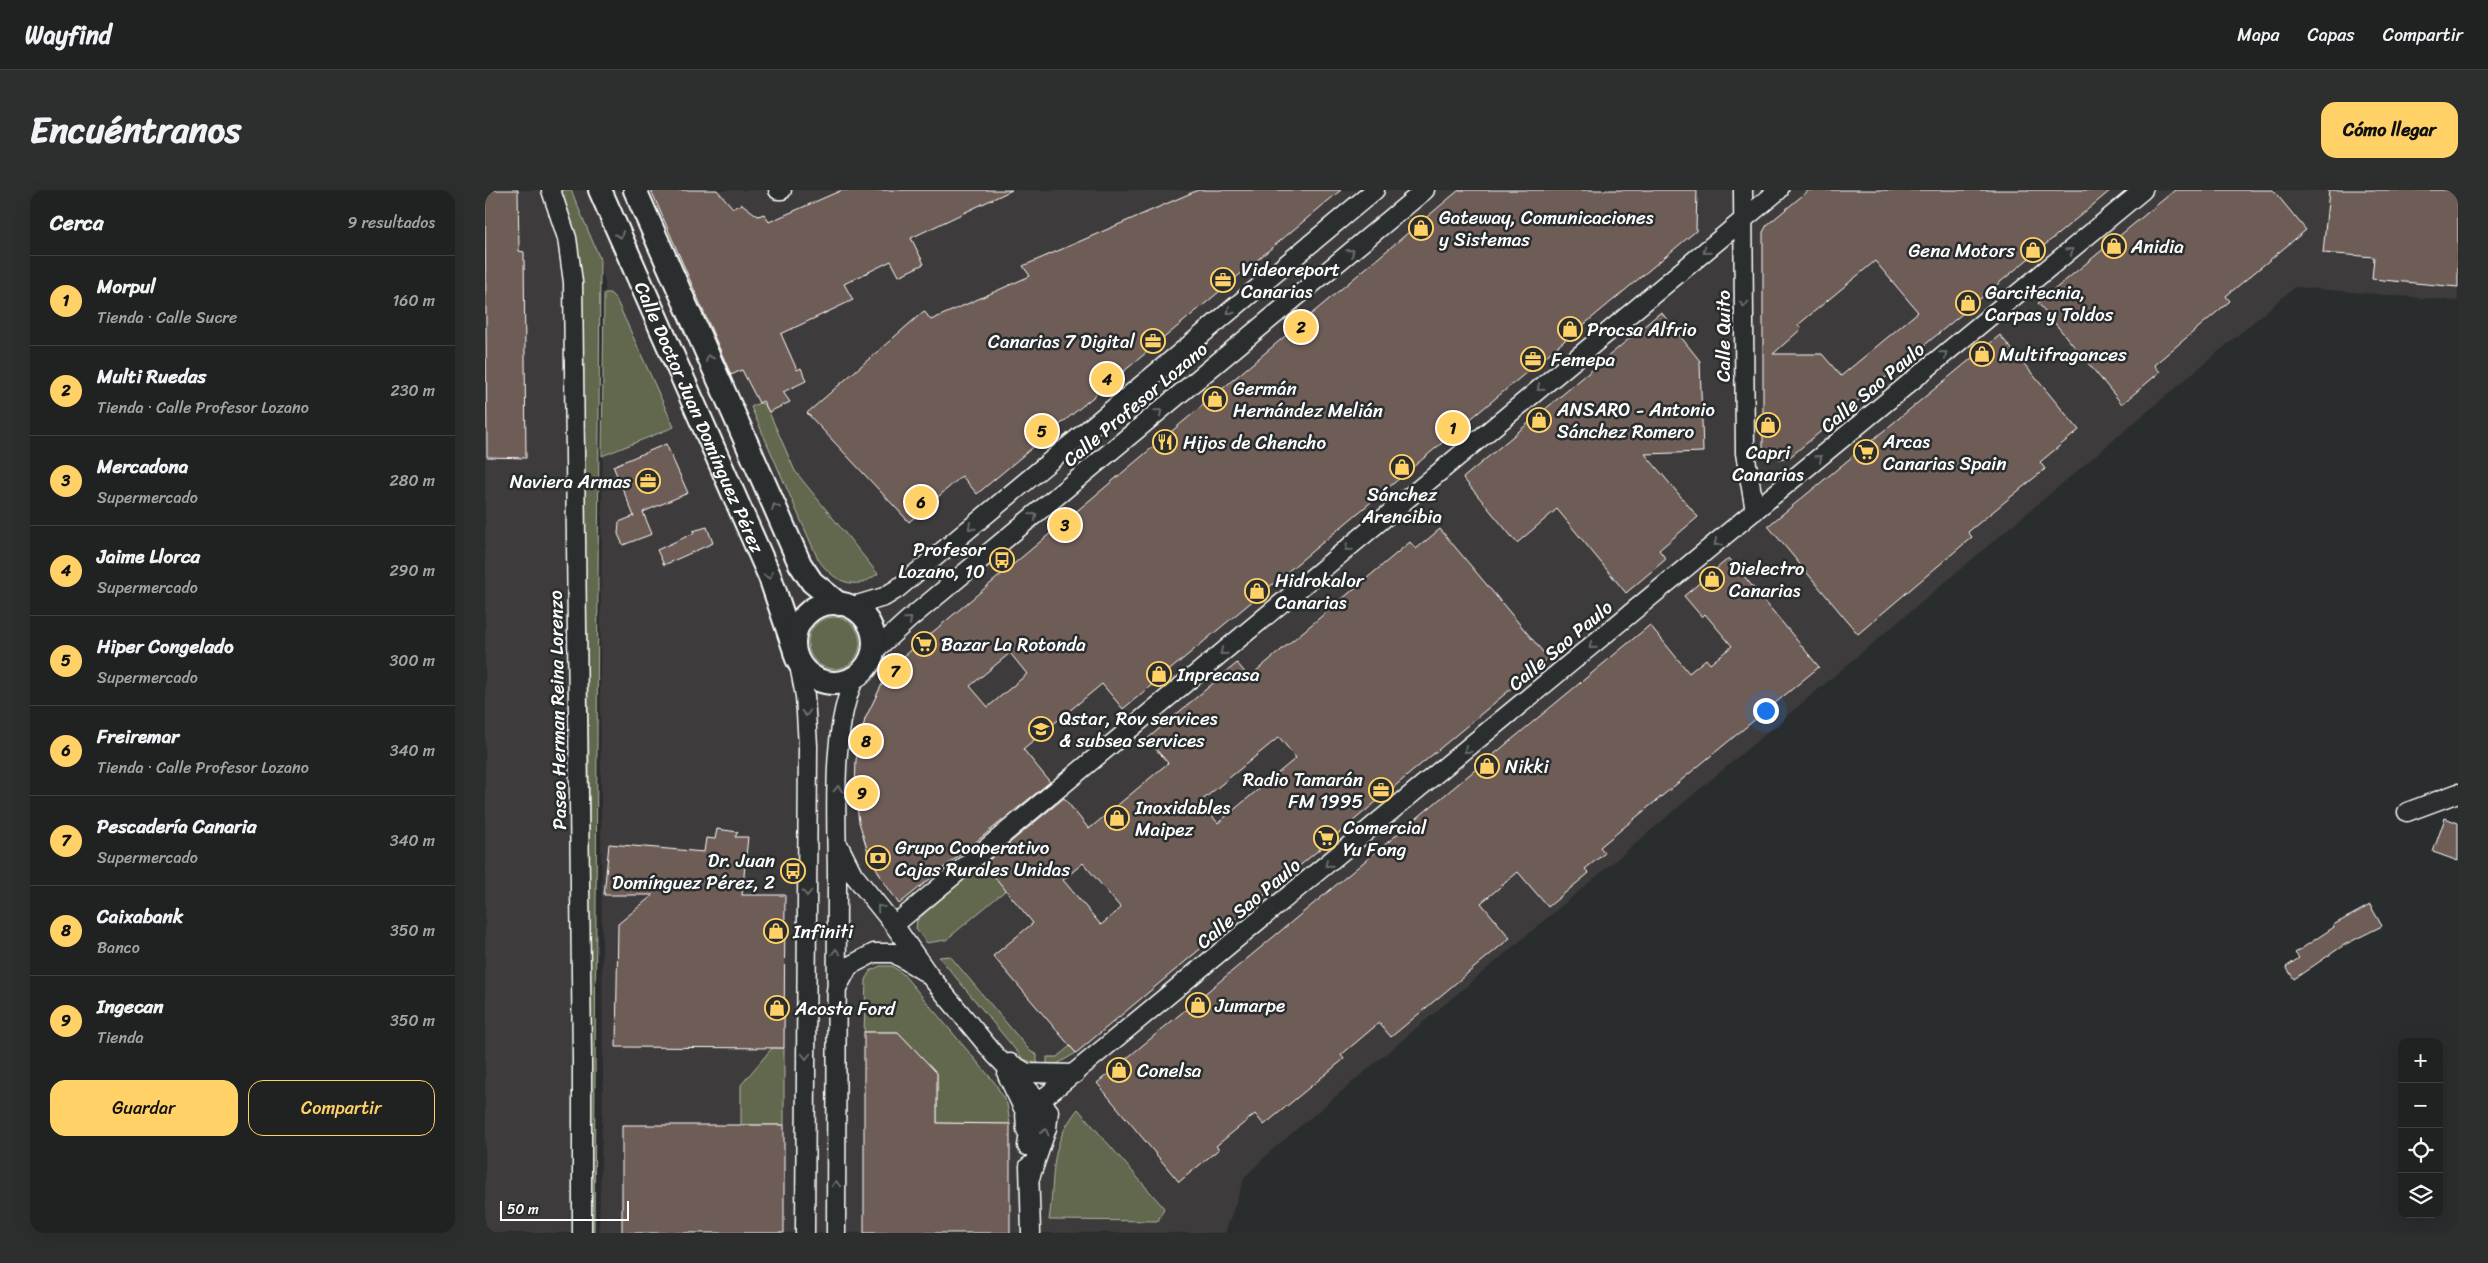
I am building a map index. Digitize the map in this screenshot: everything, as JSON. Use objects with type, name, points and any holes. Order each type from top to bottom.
[{"type":"street","name":"Paseo Herman Reina Lorenzo","points":[[551,190],[567,238],[573,282],[582,1059],[582,1233]]},
{"type":"street","name":"Calle Doctor Juan Domínguez Pérez","points":[[600,190],[770,577],[796,655],[805,696],[808,746],[805,1233]]},
{"type":"street","name":"Calle Doctor Juan Domínguez Pérez","points":[[635,190],[800,564],[812,582],[845,605]]},
{"type":"street","name":"Calle Profesor Lozano","points":[[845,605],[884,597],[897,589],[1375,190]]},
{"type":"street","name":"Calle Profesor Lozano","points":[[873,652],[908,620],[1425,190]]},
{"type":"street","name":"Calle Quito","points":[[1743,190],[1745,453],[1755,511]]},
{"type":"street","points":[[894,925],[1779,190]]},
{"type":"street","name":"Calle Sao Paulo","points":[[1027,1146],[1031,1119],[1041,1101],[2143,190]]},
{"type":"street","points":[[836,1233],[836,990],[839,748],[848,696],[855,678],[869,662],[873,652],[874,638],[870,625],[862,614],[845,605],[822,605],[810,611],[801,620],[795,632],[796,655],[818,681],[831,684],[855,678]]},
{"type":"street","points":[[2407,812],[2458,793]]},
{"type":"street","points":[[837,840],[853,874],[894,925],[929,976],[995,1055],[1049,1111],[1047,1128],[1030,1178]]},
{"type":"street","points":[[836,990],[849,966],[874,953],[894,953],[929,976]]},
{"type":"street","points":[[995,1055],[1027,1073],[1075,1074]]},
{"type":"street","points":[[995,1055],[1013,1085],[1025,1112],[1030,1178],[1031,1233]]},
{"type":"shaded area","points":[[485,190],[2458,190],[2458,301],[2295,287],[1272,1150],[1245,1177],[1225,1233],[599,1233],[603,1084],[600,670],[605,283],[600,262],[594,1233],[485,1233]]},
{"type":"green space","points":[[559,190],[571,190],[600,259],[594,1233],[589,1233],[589,760],[581,318]]},
{"type":"green space","points":[[604,293],[610,293],[616,299],[674,427],[602,456]]},
{"type":"green space","points":[[759,403],[764,404],[769,412],[795,471],[878,574],[864,582],[849,583],[836,578],[821,563],[751,407]]},
{"type":"green space","points":[[834,617],[844,619],[852,625],[858,633],[860,643],[858,653],[852,661],[844,667],[834,669],[824,667],[816,661],[810,653],[808,643],[810,633],[816,625],[824,619]]},
{"type":"green space","points":[[983,863],[1006,890],[946,940],[927,943],[916,929],[917,920]]},
{"type":"green space","points":[[950,956],[1030,1051],[1037,1055],[1037,1064],[1023,1059],[939,957]]},
{"type":"green space","points":[[880,966],[892,966],[903,974],[995,1083],[1007,1104],[1010,1124],[937,1123],[937,1073],[898,1032],[864,1032],[866,980],[870,971]]},
{"type":"green space","points":[[1070,1046],[1076,1053],[1057,1064],[1047,1065],[1047,1057],[1057,1057]]},
{"type":"green space","points":[[772,1048],[784,1048],[784,1125],[741,1125],[741,1085]]},
{"type":"green space","points":[[1078,1109],[1164,1208],[1158,1221],[1049,1220],[1057,1149],[1061,1136]]},
{"type":"building","points":[[485,190],[518,190],[519,251],[524,252],[526,458],[487,457]]},
{"type":"building","points":[[651,190],[717,190],[733,208],[742,204],[758,216],[764,214],[769,222],[842,190],[1012,190],[911,238],[924,264],[899,276],[891,261],[844,284],[853,300],[781,334],[797,370],[801,368],[806,381],[783,392],[790,402],[769,412],[763,401],[759,403],[742,370],[731,375]]},
{"type":"building","points":[[1198,190],[1341,190],[977,494],[962,476],[909,522],[807,413],[924,311],[931,320],[1030,276],[1023,266]]},
{"type":"building","points":[[1459,190],[1697,190],[1696,231],[1123,709],[1102,684],[1023,749],[1050,782],[899,904],[882,879],[868,852],[859,822],[855,791],[856,760],[865,719],[884,680],[897,662]],"holes":[[[1010,653],[1027,674],[988,707],[970,686]]]},
{"type":"building","points":[[1809,190],[2111,190],[1790,457],[1779,459],[1763,447],[1763,232],[1767,225]],"holes":[[[1875,261],[1918,312],[1841,376],[1822,354],[1773,354],[1801,329],[1798,325]]]},
{"type":"building","points":[[2175,190],[2273,190],[2306,230],[2226,296],[2230,301],[2154,365],[2160,372],[2122,404],[2038,303]]},
{"type":"building","points":[[2329,190],[2458,190],[2458,287],[2372,279],[2374,257],[2323,253]]},
{"type":"building","points":[[1661,312],[1700,361],[1703,452],[1645,454],[1698,517],[1659,550],[1666,559],[1626,593],[1557,509],[1517,543],[1463,478]]},
{"type":"building","points":[[2000,335],[2079,430],[2040,462],[2045,469],[1968,532],[1972,537],[1858,634],[1768,526]]},
{"type":"building","points":[[666,444],[688,493],[643,512],[652,534],[623,545],[618,534],[619,522],[634,516],[613,466]]},
{"type":"building","points":[[707,527],[713,543],[664,565],[657,550],[694,533],[693,531]]},
{"type":"building","points":[[1440,529],[1548,658],[1076,1053],[993,956],[1033,923],[984,864],[1064,798],[1089,829],[1168,763],[1147,739],[1237,663],[1249,677],[1410,542],[1416,549]],"holes":[[[1279,737],[1296,758],[1218,823],[1200,802]],[[1083,863],[1121,908],[1101,925],[1063,880]]]},
{"type":"building","points":[[1729,558],[1819,667],[1600,847],[1605,853],[1585,869],[1589,873],[1548,907],[1518,872],[1481,903],[1510,938],[1391,1037],[1379,1023],[1341,1055],[1344,1059],[1264,1125],[1255,1114],[1216,1146],[1219,1149],[1179,1182],[1097,1083],[1650,625],[1689,673],[1706,659],[1710,664],[1732,646],[1705,614],[1702,617],[1684,596]]},
{"type":"building","points":[[2445,818],[2458,823],[2458,861],[2433,852]]},
{"type":"building","points":[[717,829],[738,832],[735,837],[748,837],[742,895],[785,895],[784,1048],[616,1047],[618,924],[653,895],[604,895],[609,844],[704,852],[706,838],[715,839]]},
{"type":"building","points":[[2370,905],[2382,926],[2344,945],[2294,979],[2286,967],[2299,958],[2295,953],[2334,927],[2333,925]]},
{"type":"building","points":[[864,1032],[898,1032],[937,1073],[937,1123],[1010,1124],[1010,1233],[864,1233]]},
{"type":"building","points":[[622,1125],[784,1125],[784,1233],[622,1233]]},
{"type":"place","name":"Gateway, Comunicaciones y Sistemas","points":[[1421,228]]},
{"type":"place","name":"Anidia","points":[[2114,246]]},
{"type":"place","name":"Gena Motors","points":[[2033,250]]},
{"type":"place","name":"Videoreport Canarias","points":[[1223,280]]},
{"type":"place","name":"Garcitecnia, Carpas y Toldos","points":[[1968,303]]},
{"type":"place","name":"Multi Ruedas","points":[[1301,327]]},
{"type":"place","name":"Procsa Alfrio","points":[[1570,329]]},
{"type":"place","name":"Canarias 7 Digital","points":[[1153,341]]},
{"type":"place","name":"Multifragances","points":[[1982,354]]},
{"type":"place","name":"Femepa","points":[[1533,359]]},
{"type":"place","name":"Jaime Llorca","points":[[1107,379]]},
{"type":"place","name":"Germán Hernández Melián","points":[[1215,399]]},
{"type":"place","name":"ANSARO - Antonio Sánchez Romero","points":[[1539,420]]},
{"type":"place","name":"Capri Canarias","points":[[1768,425]]},
{"type":"place","name":"Morpul","points":[[1453,428]]},
{"type":"place","name":"Hiper Congelado","points":[[1042,431]]},
{"type":"place","name":"Hijos de Chencho","points":[[1165,442]]},
{"type":"place","name":"Arcas Canarias Spain","points":[[1866,452]]},
{"type":"place","name":"Sánchez Arencibia","points":[[1402,467]]},
{"type":"place","name":"Naviera Armas","points":[[648,481]]},
{"type":"place","name":"Freiremar","points":[[921,502]]},
{"type":"place","name":"Mercadona","points":[[1065,525]]},
{"type":"place","name":"Profesor Lozano, 10","points":[[1002,560]]},
{"type":"place","name":"Dielectro Canarias","points":[[1712,579]]},
{"type":"place","name":"Hidrokalor Canarias","points":[[1257,591]]},
{"type":"place","name":"Bazar La Rotonda","points":[[924,644]]},
{"type":"place","name":"Pescadería Canaria","points":[[895,671]]},
{"type":"place","name":"Inprecasa","points":[[1159,674]]},
{"type":"place","name":"Qstar, Rov services & subsea services","points":[[1041,729]]},
{"type":"place","name":"Caixabank","points":[[866,741]]},
{"type":"place","name":"Nikki","points":[[1487,766]]},
{"type":"place","name":"Radio Tamarán FM 1995","points":[[1381,790]]},
{"type":"place","name":"Ingecan","points":[[862,793]]},
{"type":"place","name":"Inoxidables Maipez","points":[[1117,818]]},
{"type":"place","name":"Comercial Yu Fong","points":[[1326,838]]},
{"type":"place","name":"Grupo Cooperativo Cajas Rurales Unidas","points":[[878,858]]},
{"type":"place","name":"Dr. Juan Domínguez Pérez, 2","points":[[793,871]]},
{"type":"place","name":"Infiniti","points":[[776,931]]},
{"type":"place","name":"Jumarpe","points":[[1198,1005]]},
{"type":"place","name":"Acosta Ford","points":[[777,1008]]},
{"type":"place","name":"Conelsa","points":[[1119,1070]]}]
